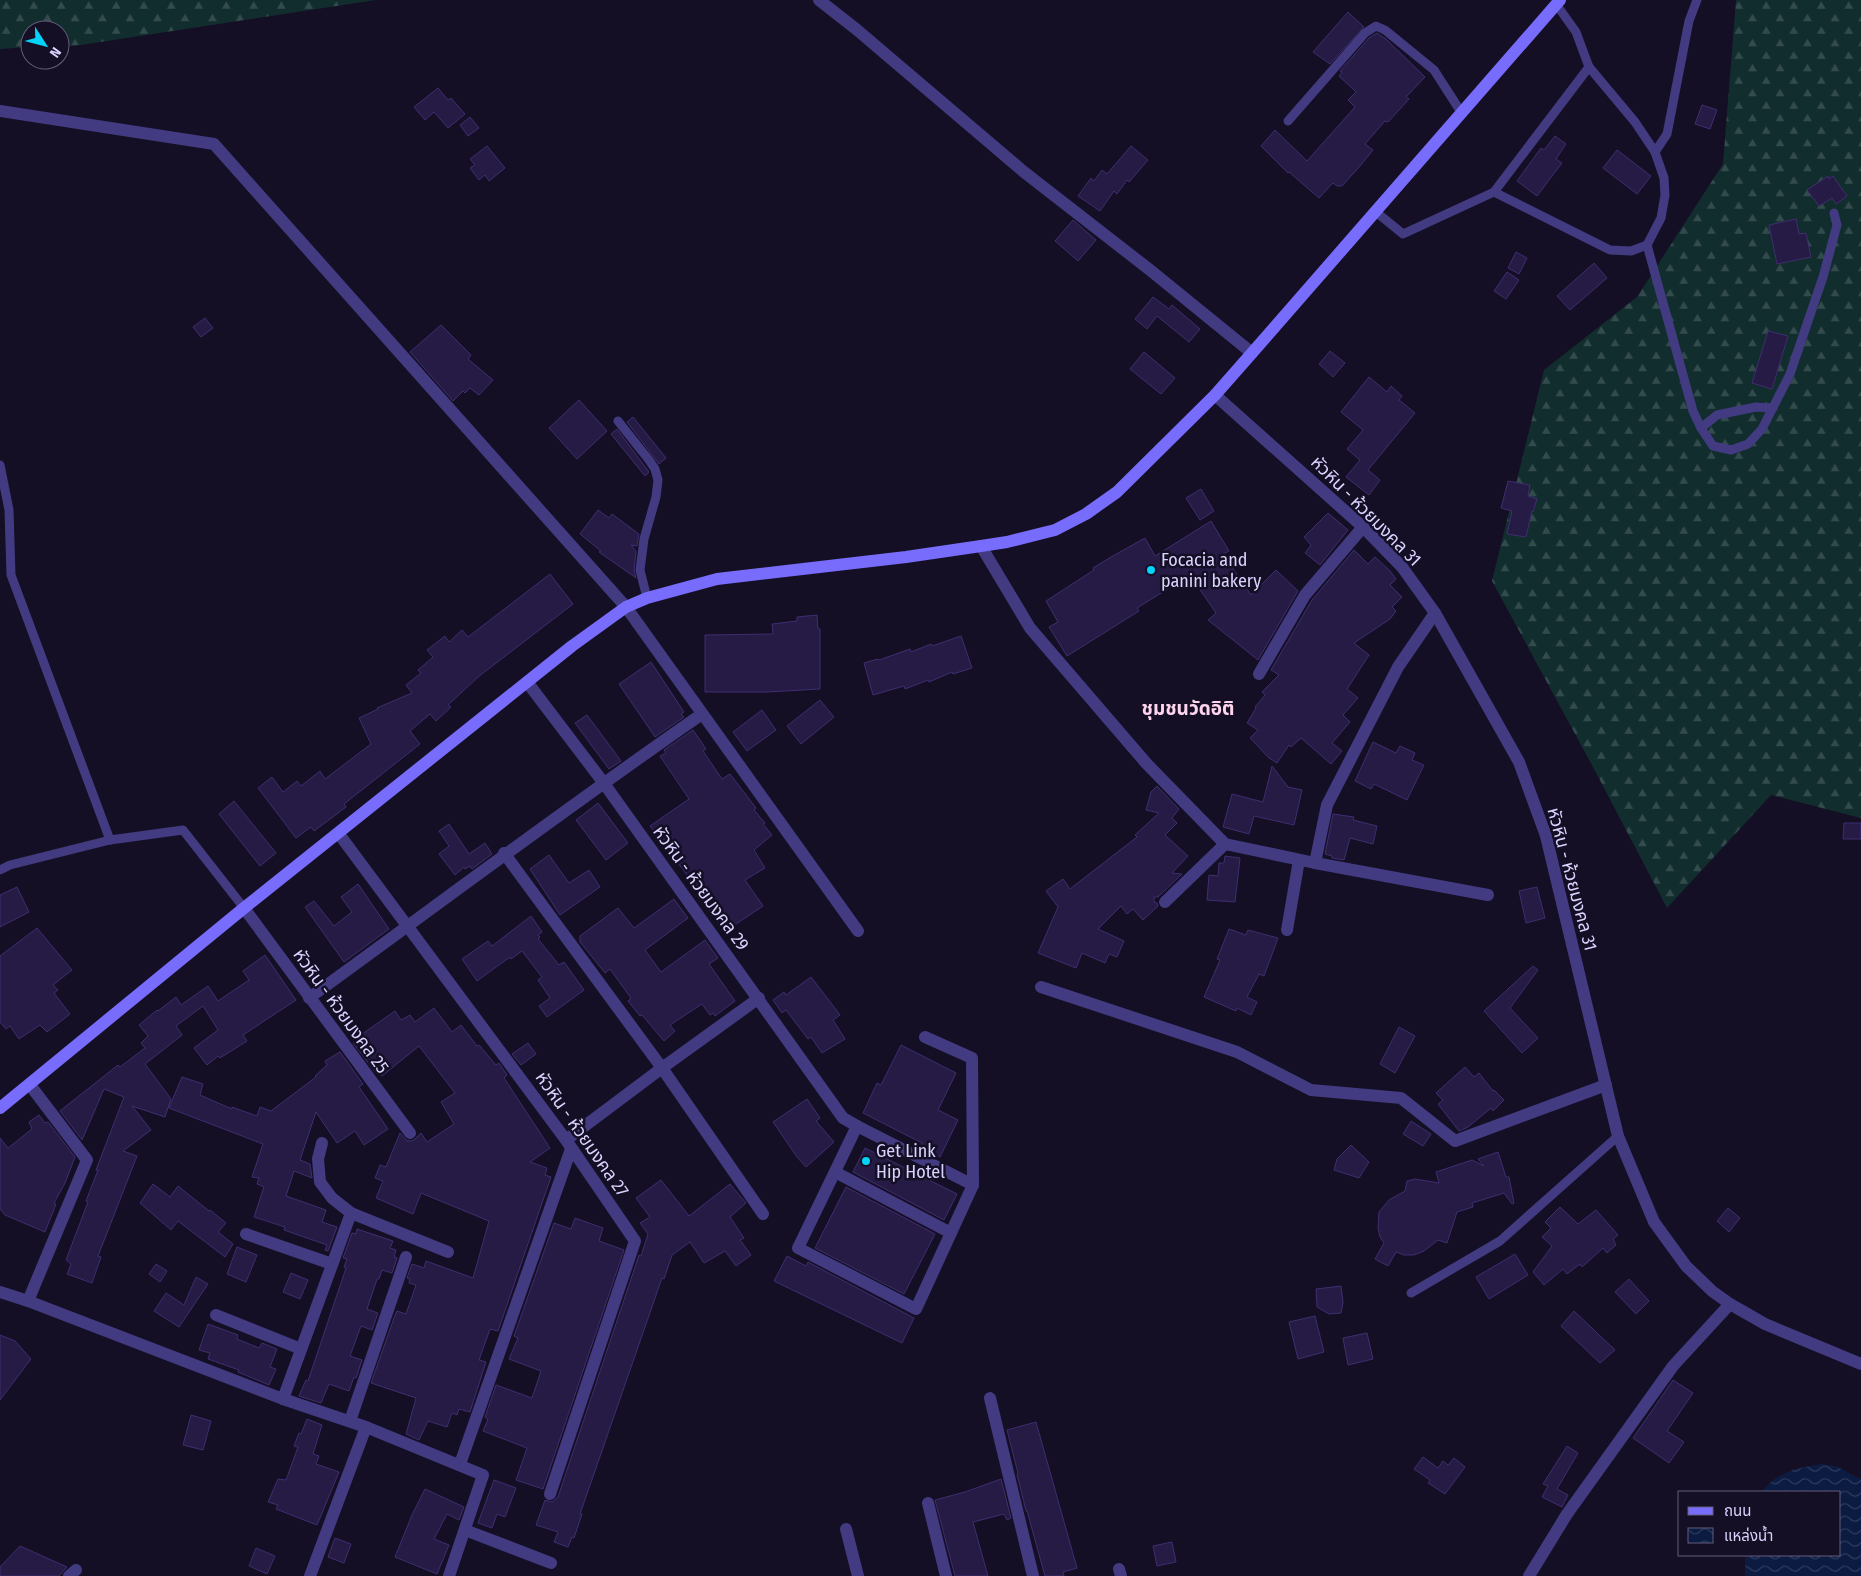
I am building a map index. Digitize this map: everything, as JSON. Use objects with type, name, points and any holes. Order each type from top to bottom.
[{"type":"main road","points":[[0,1108],[244,908],[572,646],[626,606],[647,598],[717,579],[906,557],[1007,542],[1055,530],[1086,514],[1117,492],[1215,395],[1558,2]]},
{"type":"street","points":[[819,0],[856,29],[1024,172],[1150,270],[1252,353]]},
{"type":"street","points":[[0,111],[214,144],[626,606],[858,930]]},
{"type":"street","name":"หัวหิน - ห้วยมงคล 31","points":[[1215,395],[1363,527],[1402,567],[1435,613],[1518,762],[1546,836],[1618,1136],[1654,1222],[1686,1266],[1712,1291],[1730,1304],[1765,1324],[1861,1364]]},
{"type":"street","points":[[1258,674],[1306,595],[1363,527]]},
{"type":"street","points":[[981,546],[1030,628],[1146,763],[1225,844],[1488,896]]},
{"type":"street","points":[[1315,863],[1327,805],[1398,667],[1435,613]]},
{"type":"street","name":"หัวหิน - ห้วยมงคล 29","points":[[527,682],[603,782],[843,1118],[857,1126]]},
{"type":"street","points":[[309,998],[504,853],[702,714]]},
{"type":"street","name":"หัวหิน - ห้วยมงคล 27","points":[[339,834],[569,1144],[636,1241],[550,1494]]},
{"type":"street","points":[[1165,902],[1225,844]]},
{"type":"street","points":[[504,853],[662,1068],[763,1214]]},
{"type":"street","points":[[1287,930],[1300,860]]},
{"type":"street","name":"หัวหิน - ห้วยมงคล 25","points":[[244,908],[410,1133]]},
{"type":"street","points":[[1041,987],[1237,1052],[1311,1090],[1401,1098],[1455,1141],[1606,1085]]},
{"type":"street","points":[[460,1464],[569,1144],[662,1068],[759,998]]},
{"type":"street","points":[[925,1037],[972,1058],[973,1185],[916,1309],[798,1248],[857,1126],[973,1185]]},
{"type":"street","points":[[28,1301],[87,1160],[30,1085]]},
{"type":"street","points":[[322,1143],[318,1159],[320,1182],[332,1198],[351,1213],[448,1252]]},
{"type":"street","points":[[835,1172],[951,1233]]},
{"type":"street","points":[[283,1399],[351,1213]]},
{"type":"street","points":[[246,1234],[332,1264]]},
{"type":"street","points":[[350,1421],[406,1257]]},
{"type":"street","points":[[0,1292],[283,1399],[366,1427],[483,1475],[449,1576]]},
{"type":"street","points":[[1529,1576],[1568,1514],[1674,1366],[1730,1304]]},
{"type":"street","points":[[216,1315],[301,1348]]},
{"type":"street","points":[[990,1398],[1033,1576]]},
{"type":"street","points":[[310,1576],[366,1427]]},
{"type":"street","points":[[928,1503],[946,1576]]},
{"type":"street","points":[[846,1529],[858,1576]]},
{"type":"street","points":[[465,1530],[551,1563]]},
{"type":"lane","points":[[1655,152],[1666,134],[1689,21],[1697,0]]},
{"type":"lane","points":[[1494,192],[1610,250],[1631,251],[1647,245],[1661,218],[1665,195],[1664,178],[1655,152],[1635,122],[1589,66],[1576,32],[1558,2]]},
{"type":"lane","points":[[1288,121],[1365,33],[1376,26],[1385,30],[1434,70],[1461,112]]},
{"type":"lane","points":[[1376,212],[1403,234],[1494,192],[1589,66]]},
{"type":"lane","points":[[1647,245],[1692,411],[1713,446],[1731,450],[1748,444],[1762,429],[1790,374],[1823,277],[1837,225],[1834,212]]},
{"type":"lane","points":[[1701,428],[1717,415],[1756,407],[1773,408]]},
{"type":"lane","points":[[618,420],[649,460],[658,480],[656,497],[644,539],[640,570],[647,598]]},
{"type":"lane","points":[[0,465],[9,510],[11,575],[110,840]]},
{"type":"lane","points":[[0,870],[10,865],[110,840],[183,830],[244,908]]},
{"type":"lane","points":[[1411,1292],[1500,1241],[1618,1136]]},
{"type":"green space","points":[[0,0],[376,0],[81,45],[70,46],[70,20],[20,20],[20,48],[0,49]]},
{"type":"green space","points":[[1736,0],[1861,0],[1861,818],[1771,795],[1667,908],[1492,581],[1544,370],[1637,297],[1723,164]]},
{"type":"water","points":[[1822,1464],[1838,1467],[1861,1479],[1861,1576],[1745,1576],[1745,1556],[1841,1556],[1841,1491],[1763,1491],[1774,1479],[1796,1469]]},
{"type":"building","points":[[1348,12],[1364,27],[1330,64],[1313,52]]},
{"type":"building","points":[[1377,33],[1386,39],[1425,77],[1406,97],[1409,99],[1388,122],[1385,121],[1365,144],[1373,150],[1360,166],[1342,186],[1337,186],[1333,183],[1319,198],[1288,173],[1261,146],[1275,130],[1307,161],[1355,107],[1348,100],[1356,92],[1339,76],[1342,72],[1340,71],[1369,38]]},
{"type":"building","points":[[438,88],[448,100],[451,98],[465,114],[448,128],[434,112],[425,120],[414,107]]},
{"type":"building","points":[[1702,105],[1717,110],[1710,129],[1695,124]]},
{"type":"building","points":[[470,117],[479,128],[468,136],[460,125]]},
{"type":"building","points":[[1555,136],[1566,144],[1556,159],[1562,163],[1537,196],[1517,181],[1541,148],[1544,150]]},
{"type":"building","points":[[487,146],[505,168],[489,181],[485,175],[479,180],[470,168],[475,165],[470,159]]},
{"type":"building","points":[[1131,146],[1148,160],[1129,182],[1127,180],[1117,194],[1114,191],[1100,211],[1078,196],[1091,178],[1094,181],[1102,170],[1107,174]]},
{"type":"building","points":[[1617,150],[1651,176],[1637,194],[1603,168]]},
{"type":"building","points":[[1828,176],[1829,179],[1833,176],[1847,196],[1836,204],[1832,198],[1819,206],[1807,190]]},
{"type":"building","points":[[1796,219],[1799,234],[1806,233],[1811,257],[1777,264],[1769,225]]},
{"type":"building","points":[[1073,220],[1096,240],[1078,261],[1055,241]]},
{"type":"building","points":[[1516,252],[1527,258],[1519,274],[1508,268]]},
{"type":"building","points":[[1594,263],[1607,278],[1570,310],[1557,296]]},
{"type":"building","points":[[1507,272],[1519,280],[1506,299],[1494,291]]},
{"type":"building","points":[[1153,297],[1169,309],[1172,305],[1200,329],[1189,342],[1157,316],[1147,329],[1135,319]]},
{"type":"building","points":[[205,318],[213,328],[201,337],[193,327]]},
{"type":"building","points":[[441,325],[471,355],[468,359],[493,380],[479,395],[470,388],[465,393],[463,391],[453,401],[410,352]]},
{"type":"building","points":[[1768,331],[1788,336],[1772,389],[1752,383]]},
{"type":"building","points":[[1330,351],[1345,363],[1333,377],[1319,364]]},
{"type":"building","points":[[1144,352],[1175,378],[1161,394],[1130,369]]},
{"type":"building","points":[[1369,377],[1387,392],[1391,386],[1402,396],[1399,400],[1415,413],[1368,470],[1380,480],[1369,495],[1346,477],[1360,460],[1347,449],[1363,430],[1341,412]]},
{"type":"building","points":[[579,400],[607,431],[577,459],[549,428]]},
{"type":"building","points":[[633,417],[666,458],[659,464],[627,422]]},
{"type":"building","points":[[617,429],[649,472],[645,476],[611,434]]},
{"type":"building","points":[[1508,481],[1530,485],[1528,496],[1537,499],[1526,537],[1507,534],[1512,511],[1501,508]]},
{"type":"building","points":[[1201,489],[1214,511],[1200,520],[1186,498]]},
{"type":"building","points":[[598,510],[609,518],[612,514],[639,534],[637,546],[631,545],[636,551],[634,570],[636,578],[599,552],[601,551],[580,534]]},
{"type":"building","points":[[1328,513],[1348,530],[1320,565],[1305,553],[1311,545],[1304,537]]},
{"type":"building","points":[[1211,521],[1229,551],[1223,554],[1251,595],[1276,570],[1298,591],[1258,660],[1208,620],[1216,613],[1190,575],[1137,608],[1139,611],[1067,656],[1049,627],[1058,622],[1046,601],[1094,570],[1093,568],[1145,538],[1155,556]]},
{"type":"building","points":[[1354,550],[1368,564],[1375,557],[1390,571],[1396,579],[1390,585],[1402,597],[1392,607],[1396,611],[1390,619],[1354,643],[1369,655],[1347,689],[1358,698],[1343,715],[1350,722],[1332,743],[1342,751],[1331,764],[1301,738],[1291,747],[1289,745],[1277,763],[1269,758],[1250,738],[1258,730],[1247,723],[1255,707],[1265,695],[1262,692],[1279,675],[1271,670],[1312,600]]},
{"type":"building","points":[[550,574],[573,604],[478,677],[448,705],[451,707],[436,721],[430,714],[410,731],[420,744],[344,804],[346,807],[314,831],[311,827],[296,838],[258,788],[272,777],[283,792],[297,781],[301,786],[320,771],[325,779],[371,744],[359,718],[412,693],[406,685],[421,673],[418,670],[433,657],[427,650],[445,636],[449,642],[462,630],[468,637]]},
{"type":"building","points":[[817,615],[818,629],[820,629],[820,689],[767,692],[705,692],[705,635],[773,634],[772,624],[797,621],[797,617]]},
{"type":"building","points":[[961,636],[972,668],[953,674],[952,672],[929,682],[928,680],[905,689],[904,686],[873,695],[864,663],[910,649],[911,652],[931,644],[932,646]]},
{"type":"building","points":[[651,662],[684,712],[681,714],[684,717],[655,737],[619,684]]},
{"type":"building","points":[[820,700],[834,717],[801,744],[787,726]]},
{"type":"building","points":[[762,710],[776,730],[747,751],[733,732]]},
{"type":"building","points":[[587,715],[621,761],[609,769],[575,723]]},
{"type":"building","points":[[693,730],[706,749],[703,751],[722,779],[730,774],[756,808],[754,810],[772,835],[754,850],[765,868],[745,880],[763,906],[724,932],[709,910],[712,908],[650,826],[689,799],[660,756],[666,753],[664,750]]},
{"type":"building","points":[[1373,742],[1396,753],[1400,746],[1415,753],[1412,760],[1424,765],[1407,800],[1374,784],[1371,789],[1355,781]]},
{"type":"building","points":[[1272,766],[1288,787],[1302,790],[1294,825],[1254,816],[1249,834],[1223,827],[1232,794],[1263,802]]},
{"type":"building","points":[[1157,786],[1179,809],[1172,818],[1177,823],[1165,835],[1188,856],[1172,873],[1182,874],[1158,897],[1154,897],[1154,902],[1158,906],[1143,920],[1133,909],[1127,914],[1121,906],[1098,929],[1124,941],[1117,957],[1109,954],[1105,963],[1082,953],[1076,968],[1038,953],[1058,907],[1046,891],[1063,879],[1070,889],[1137,837],[1135,835],[1159,813],[1146,810],[1151,792]]},
{"type":"building","points":[[234,801],[276,853],[260,866],[219,814]]},
{"type":"building","points":[[598,803],[628,843],[606,860],[576,820]]},
{"type":"building","points":[[1333,814],[1354,817],[1353,820],[1377,826],[1373,844],[1350,838],[1344,860],[1332,858],[1332,856],[1325,854]]},
{"type":"building","points":[[1844,823],[1861,823],[1861,839],[1843,839]]},
{"type":"building","points":[[449,824],[469,854],[485,843],[492,854],[472,869],[470,866],[465,869],[464,867],[455,875],[439,854],[449,846],[439,831]]},
{"type":"building","points":[[549,855],[569,883],[589,870],[600,887],[560,915],[530,869]]},
{"type":"building","points":[[1225,856],[1240,858],[1235,902],[1207,900],[1209,875],[1218,876],[1219,863],[1224,863]]},
{"type":"building","points":[[358,884],[389,929],[344,962],[305,907],[314,901],[334,926],[352,912],[341,897]]},
{"type":"building","points":[[17,887],[29,912],[0,927],[0,895]]},
{"type":"building","points":[[1537,887],[1545,918],[1526,923],[1519,891]]},
{"type":"building","points":[[674,899],[688,918],[645,950],[661,972],[705,940],[718,958],[709,964],[735,1001],[715,1016],[713,1013],[710,1015],[702,1004],[670,1025],[675,1031],[664,1041],[628,1001],[631,998],[610,969],[605,973],[580,942],[580,936],[618,908],[634,928]]},
{"type":"building","points":[[531,916],[542,932],[538,935],[540,937],[538,939],[559,965],[564,962],[584,990],[547,1017],[539,1006],[550,998],[538,980],[542,977],[522,951],[511,959],[510,957],[477,981],[462,959],[488,941],[492,946]]},
{"type":"building","points":[[37,928],[72,970],[53,985],[58,990],[54,993],[70,1014],[47,1032],[40,1025],[19,1039],[10,1026],[6,1029],[0,1022],[0,956]]},
{"type":"building","points":[[1229,929],[1246,935],[1248,930],[1278,938],[1264,976],[1259,974],[1247,997],[1257,1002],[1251,1015],[1237,1008],[1236,1011],[1204,997],[1220,960],[1217,959]]},
{"type":"building","points":[[265,955],[296,1000],[243,1035],[247,1041],[220,1058],[218,1056],[207,1065],[194,1048],[218,1030],[203,1006],[176,1026],[182,1035],[145,1064],[171,1099],[165,1117],[132,1106],[151,1130],[123,1151],[137,1156],[98,1256],[101,1257],[92,1283],[67,1274],[71,1264],[66,1260],[88,1202],[86,1201],[98,1170],[96,1170],[124,1097],[104,1089],[82,1140],[60,1111],[118,1065],[120,1067],[145,1048],[141,1043],[148,1036],[139,1025],[157,1010],[176,997],[181,1005],[208,986],[218,1001],[249,980],[243,971]]},
{"type":"building","points":[[1533,966],[1538,970],[1510,1008],[1538,1038],[1522,1053],[1484,1011]]},
{"type":"building","points":[[811,977],[840,1015],[833,1020],[845,1039],[822,1053],[811,1037],[808,1039],[786,1010],[782,1013],[773,1000],[784,992],[786,995]]},
{"type":"building","points":[[434,1008],[452,1032],[461,1025],[477,1046],[479,1045],[496,1065],[499,1063],[507,1075],[504,1078],[550,1148],[530,1162],[547,1168],[545,1175],[551,1177],[498,1331],[490,1329],[479,1360],[486,1362],[470,1412],[459,1409],[457,1415],[452,1413],[447,1427],[428,1421],[419,1440],[406,1434],[416,1398],[371,1383],[397,1311],[406,1314],[416,1285],[409,1283],[410,1279],[407,1278],[412,1264],[424,1268],[426,1261],[473,1278],[489,1221],[421,1193],[413,1214],[376,1198],[383,1181],[375,1178],[380,1165],[386,1167],[400,1133],[406,1140],[410,1141],[414,1140],[421,1133],[427,1142],[454,1124],[441,1102],[455,1093],[419,1046],[382,1076],[379,1071],[376,1073],[353,1043],[356,1041],[355,1039],[395,1011],[401,1020],[410,1015],[415,1022]]},
{"type":"building","points":[[1399,1027],[1415,1036],[1395,1073],[1380,1064]]},
{"type":"building","points":[[528,1043],[536,1054],[521,1065],[512,1054]]},
{"type":"building","points":[[901,1045],[956,1073],[938,1110],[958,1120],[940,1157],[920,1147],[922,1143],[863,1113],[877,1083],[881,1085]]},
{"type":"building","points":[[340,1052],[363,1084],[359,1087],[388,1129],[364,1145],[355,1131],[337,1143],[316,1112],[300,1160],[310,1164],[312,1178],[294,1171],[286,1196],[326,1210],[322,1222],[337,1227],[328,1251],[325,1250],[327,1245],[284,1230],[285,1227],[254,1217],[264,1187],[257,1184],[259,1178],[252,1177],[263,1144],[169,1108],[182,1077],[203,1084],[200,1095],[232,1109],[232,1107],[257,1116],[260,1107],[271,1111],[316,1077],[327,1065],[325,1061]]},
{"type":"building","points":[[1465,1067],[1474,1077],[1479,1073],[1493,1091],[1504,1100],[1493,1111],[1491,1108],[1468,1127],[1459,1131],[1438,1104],[1443,1100],[1436,1093]]},
{"type":"building","points":[[807,1099],[820,1118],[816,1121],[834,1142],[806,1167],[773,1122]]},
{"type":"building","points":[[39,1115],[45,1123],[48,1122],[75,1157],[65,1183],[54,1203],[56,1204],[45,1232],[5,1215],[0,1209],[0,1138],[8,1148],[32,1129],[29,1122]]},
{"type":"building","points":[[1411,1121],[1431,1134],[1423,1146],[1403,1134]]},
{"type":"building","points":[[1351,1145],[1369,1162],[1359,1178],[1334,1170],[1337,1159]]},
{"type":"building","points":[[865,1148],[957,1194],[944,1220],[853,1172]]},
{"type":"building","points":[[1498,1152],[1506,1177],[1509,1177],[1514,1203],[1512,1204],[1504,1193],[1472,1203],[1473,1207],[1457,1212],[1447,1243],[1438,1240],[1424,1251],[1414,1255],[1404,1255],[1396,1252],[1388,1266],[1375,1259],[1384,1243],[1378,1228],[1379,1212],[1389,1200],[1405,1191],[1407,1181],[1415,1179],[1439,1183],[1436,1172],[1472,1160],[1484,1166],[1478,1159]]},
{"type":"building","points":[[661,1180],[689,1216],[730,1184],[746,1203],[730,1217],[744,1238],[740,1240],[751,1255],[736,1266],[725,1251],[704,1263],[690,1242],[672,1255],[664,1279],[662,1278],[580,1514],[582,1514],[574,1538],[572,1537],[568,1547],[554,1542],[558,1532],[536,1525],[545,1500],[552,1502],[558,1497],[639,1255],[641,1256],[648,1234],[640,1223],[650,1217],[636,1198]]},
{"type":"building","points":[[153,1184],[170,1197],[178,1186],[226,1223],[218,1232],[233,1244],[225,1257],[178,1221],[171,1230],[140,1203]]},
{"type":"building","points":[[846,1187],[935,1234],[904,1294],[815,1248]]},
{"type":"building","points":[[1560,1207],[1578,1224],[1596,1210],[1618,1235],[1613,1239],[1616,1245],[1607,1253],[1603,1248],[1582,1267],[1580,1264],[1567,1274],[1563,1269],[1544,1285],[1533,1272],[1552,1246],[1542,1237],[1551,1228],[1545,1222]]},
{"type":"building","points":[[1728,1208],[1740,1218],[1729,1232],[1717,1221]]},
{"type":"building","points":[[575,1218],[603,1228],[599,1241],[624,1250],[543,1489],[516,1480],[527,1448],[483,1431],[488,1419],[485,1417],[496,1385],[532,1398],[541,1371],[509,1359],[518,1338],[514,1336],[554,1223],[571,1229]]},
{"type":"building","points":[[357,1229],[393,1241],[390,1248],[396,1250],[394,1257],[397,1258],[392,1273],[382,1270],[379,1279],[377,1279],[367,1309],[378,1313],[372,1330],[361,1326],[350,1356],[362,1360],[356,1378],[354,1377],[349,1391],[329,1384],[321,1403],[299,1396],[306,1380],[308,1381],[346,1268],[344,1267],[347,1259],[343,1258],[352,1233],[356,1234]]},
{"type":"building","points":[[237,1247],[257,1255],[246,1282],[227,1274]]},
{"type":"building","points":[[1515,1254],[1528,1275],[1489,1299],[1476,1277]]},
{"type":"building","points":[[787,1256],[806,1266],[808,1262],[914,1318],[902,1343],[774,1281]]},
{"type":"building","points":[[156,1264],[167,1271],[160,1282],[149,1274]]},
{"type":"building","points":[[291,1273],[308,1280],[300,1299],[283,1292]]},
{"type":"building","points":[[196,1277],[208,1284],[179,1327],[154,1311],[166,1293],[184,1305]]},
{"type":"building","points":[[1629,1279],[1649,1301],[1636,1314],[1615,1292]]},
{"type":"building","points":[[1341,1286],[1343,1302],[1341,1313],[1329,1314],[1317,1307],[1316,1289]]},
{"type":"building","points":[[1574,1311],[1615,1350],[1600,1363],[1561,1326]]},
{"type":"building","points":[[1315,1316],[1324,1352],[1298,1359],[1289,1322]]},
{"type":"building","points":[[208,1324],[238,1335],[237,1339],[259,1348],[262,1343],[277,1349],[270,1367],[276,1369],[269,1385],[238,1372],[239,1370],[208,1359],[210,1353],[199,1350]]},
{"type":"building","points":[[1367,1333],[1373,1359],[1348,1365],[1343,1338]]},
{"type":"building","points":[[0,1335],[15,1341],[31,1359],[0,1400]]},
{"type":"building","points":[[1673,1380],[1693,1393],[1667,1431],[1684,1442],[1669,1463],[1633,1438]]},
{"type":"building","points":[[191,1415],[211,1421],[203,1450],[183,1445]]},
{"type":"building","points":[[307,1419],[322,1425],[313,1454],[319,1456],[316,1464],[339,1472],[317,1525],[276,1509],[278,1505],[268,1502],[278,1479],[286,1480],[298,1447],[294,1446]]},
{"type":"building","points":[[1036,1422],[1077,1568],[1063,1572],[1064,1576],[1045,1576],[1026,1511],[1007,1430]]},
{"type":"building","points":[[1567,1446],[1578,1453],[1557,1489],[1568,1495],[1562,1507],[1542,1497],[1548,1486],[1543,1484]]},
{"type":"building","points":[[1423,1457],[1438,1468],[1443,1461],[1448,1465],[1454,1458],[1465,1467],[1445,1494],[1428,1483],[1430,1480],[1414,1469]]},
{"type":"building","points":[[1001,1479],[1011,1518],[1007,1520],[1004,1514],[973,1522],[988,1576],[955,1576],[935,1500]]},
{"type":"building","points":[[494,1480],[516,1488],[505,1517],[497,1514],[492,1528],[478,1523]]},
{"type":"building","points":[[425,1489],[464,1507],[459,1520],[447,1514],[434,1539],[449,1545],[437,1574],[395,1557]]},
{"type":"building","points":[[335,1538],[351,1544],[344,1563],[328,1557]]},
{"type":"building","points":[[1172,1542],[1176,1562],[1157,1566],[1153,1546]]},
{"type":"building","points":[[20,1546],[67,1567],[59,1576],[0,1576],[0,1567]]},
{"type":"building","points":[[256,1548],[275,1556],[267,1574],[249,1566]]},
{"type":"place","name":"Focacia and panini bakery","points":[[1151,570]]},
{"type":"place","name":"Get Link Hip Hotel","points":[[866,1161]]},
{"type":"district","name":"ชุมชนวัดอิติ","points":[[1188,708]]}]
